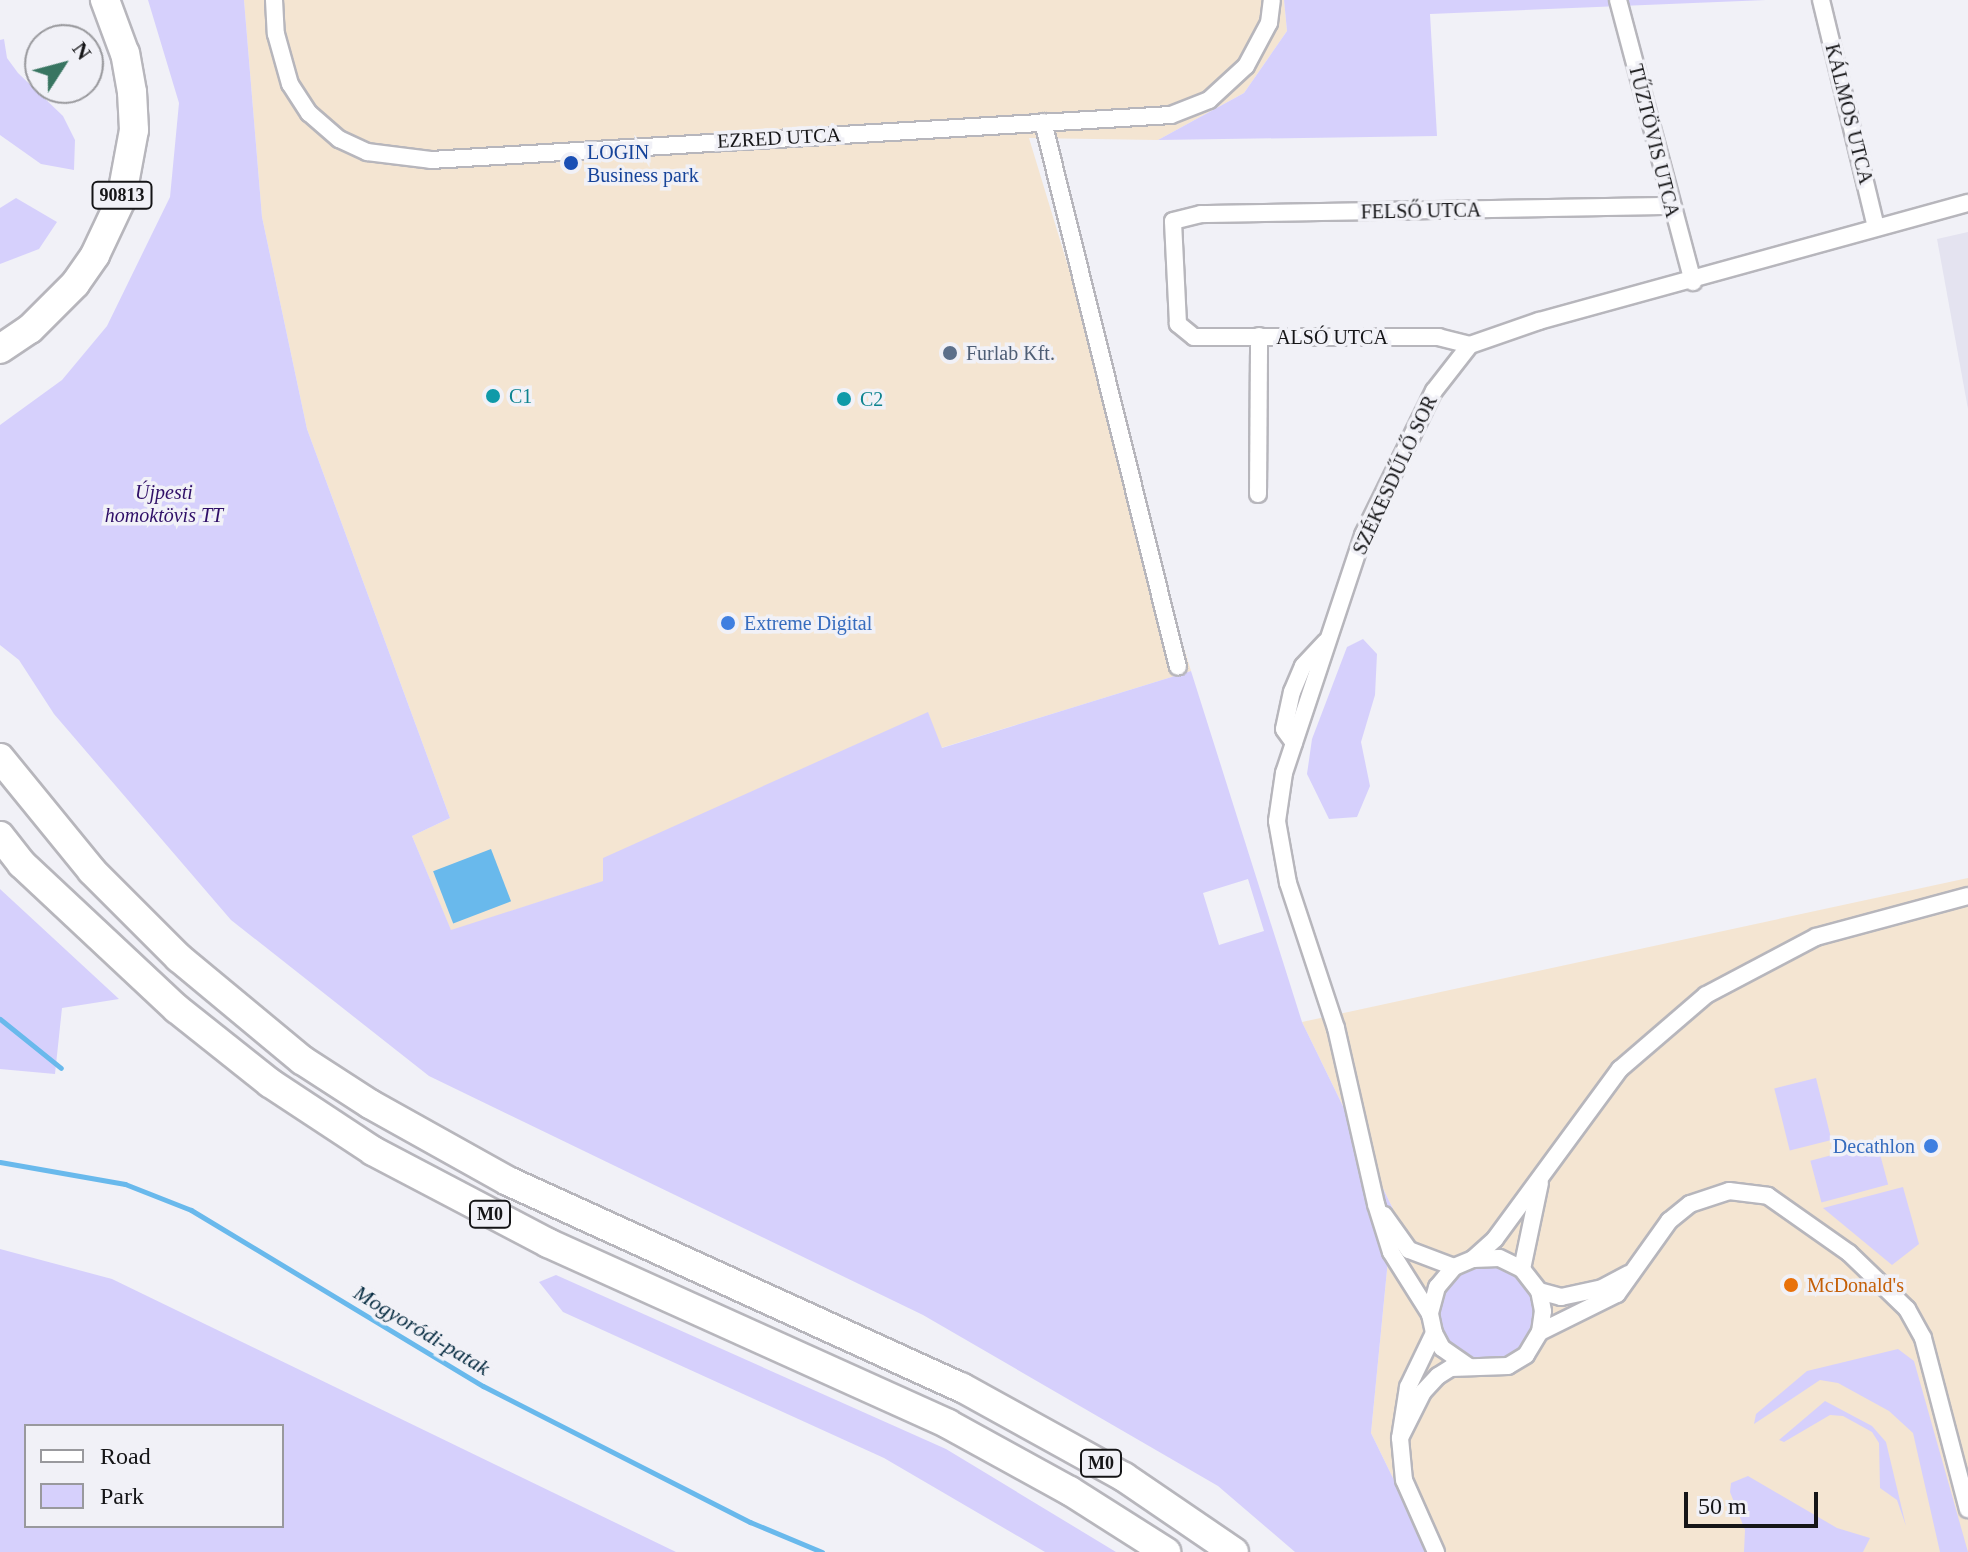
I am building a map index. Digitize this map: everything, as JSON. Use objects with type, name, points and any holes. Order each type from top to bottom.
[{"type":"highway","name":"90813","points":[[0,349],[30,329],[75,284],[95,255],[121,200],[134,130],[132,92],[125,54],[105,0]]},
{"type":"highway","name":"M0","points":[[0,758],[92,871],[179,958],[302,1060],[370,1104],[508,1181],[1002,1408],[1124,1477],[1234,1552]]},
{"type":"highway","name":"M0","points":[[0,815],[85,920],[223,1046],[373,1151],[548,1243],[948,1424],[1070,1491],[1166,1552]]},
{"type":"highway","points":[[0,836],[22,864],[85,920]]},
{"type":"street","name":"EZRED UTCA","points":[[274,0],[276,34],[290,84],[309,113],[339,139],[391,157],[520,156],[1171,115],[1209,100],[1246,66],[1269,23],[1272,0]]},
{"type":"street","name":"TŰZTÖVIS UTCA","points":[[1618,0],[1669,206],[1693,282]]},
{"type":"street","name":"KÁLMOS UTCA","points":[[1821,0],[1876,227]]},
{"type":"street","points":[[1043,122],[1178,667]]},
{"type":"street","points":[[1470,345],[1539,321],[1693,282],[1968,203]]},
{"type":"street","name":"FELSŐ UTCA","points":[[1194,337],[1178,324],[1173,221],[1201,214],[1669,206]]},
{"type":"street","points":[[1258,494],[1259,336]]},
{"type":"street","name":"ALSÓ UTCA","points":[[1194,337],[1439,337],[1470,345]]},
{"type":"street","name":"SZÉKESDŰLŐ SOR","points":[[1430,1314],[1391,1252],[1376,1204],[1336,1028],[1288,883],[1277,821],[1294,743],[1363,535],[1434,391],[1470,345]]},
{"type":"street","points":[[1469,1367],[1454,1360],[1434,1333],[1430,1314],[1437,1287],[1454,1267],[1473,1259],[1495,1239],[1620,1069],[1706,995],[1816,937],[1968,896]]},
{"type":"street","points":[[1522,1269],[1544,1170]]},
{"type":"street","points":[[1400,1438],[1423,1392],[1451,1368],[1508,1366],[1526,1355],[1540,1332],[1617,1294],[1669,1221],[1690,1204],[1729,1191],[1768,1196],[1883,1280],[1923,1338],[1968,1509]]},
{"type":"street","points":[[1376,1204],[1409,1250],[1454,1267]]},
{"type":"street","points":[[1473,1259],[1499,1258],[1522,1269],[1539,1291],[1540,1332]]},
{"type":"street","points":[[1539,1291],[1561,1297],[1600,1289],[1632,1272]]},
{"type":"street","points":[[1434,1333],[1408,1387],[1400,1438],[1404,1480],[1436,1552]]},
{"type":"shaded area","name":"LOGIN Business park","points":[[244,0],[1284,0],[1287,31],[1244,93],[1158,140],[1029,138],[1191,671],[941,748],[928,713],[604,881],[451,931],[412,836],[450,818],[307,429],[262,217]]},
{"type":"shaded area","points":[[1968,232],[1968,409],[1937,239]]},
{"type":"shaded area","points":[[1968,878],[1968,1552],[1429,1552],[1371,1433],[1393,1209],[1302,1022]]},
{"type":"green space","name":"Újpesti homoktövis TT","points":[[148,0],[244,0],[262,217],[307,429],[450,818],[412,836],[451,930],[603,881],[603,858],[928,712],[942,748],[1191,671],[1302,1022],[1393,1209],[1371,1433],[1429,1552],[1295,1552],[1218,1486],[923,1315],[429,1076],[231,920],[54,714],[19,660],[0,645],[0,425],[62,380],[107,326],[170,197],[179,103]],"holes":[[[1248,879],[1264,931],[1219,945],[1203,893]]]},
{"type":"green space","points":[[1284,0],[1766,0],[1430,14],[1437,136],[1158,140],[1244,93],[1287,31]]},
{"type":"green space","points":[[4,39],[7,58],[24,79],[24,104],[50,104],[63,116],[75,140],[74,170],[41,164],[0,135],[0,40]]},
{"type":"green space","points":[[16,198],[57,222],[39,249],[0,264],[0,208]]},
{"type":"green space","points":[[1363,639],[1377,654],[1375,695],[1361,742],[1370,786],[1357,817],[1329,819],[1307,774],[1312,739],[1347,647]]},
{"type":"green space","points":[[0,889],[119,999],[62,1008],[55,1074],[0,1069]]},
{"type":"green space","points":[[1816,1078],[1831,1140],[1790,1151],[1774,1088]]},
{"type":"green space","points":[[1877,1143],[1888,1185],[1821,1202],[1810,1161]]},
{"type":"green space","points":[[1903,1187],[1919,1244],[1892,1265],[1823,1208]]},
{"type":"green space","points":[[0,1249],[112,1279],[676,1552],[0,1552]]},
{"type":"green space","points":[[1487,1267],[1505,1271],[1520,1281],[1530,1296],[1534,1314],[1530,1332],[1520,1347],[1505,1357],[1487,1361],[1469,1357],[1454,1347],[1444,1332],[1440,1314],[1444,1296],[1454,1281],[1469,1271]]},
{"type":"green space","points":[[556,1275],[946,1449],[1116,1552],[1045,1552],[884,1458],[563,1312],[539,1282]]},
{"type":"green space","points":[[1898,1349],[1914,1361],[1968,1552],[1940,1552],[1913,1433],[1889,1411],[1838,1383],[1820,1380],[1754,1424],[1756,1414],[1807,1371]]},
{"type":"green space","points":[[1825,1401],[1872,1426],[1886,1442],[1906,1526],[1897,1500],[1880,1488],[1879,1443],[1872,1432],[1843,1416],[1830,1415],[1784,1442],[1779,1440]]},
{"type":"green space","points":[[1748,1476],[1837,1528],[1870,1538],[1863,1552],[1744,1552],[1745,1530],[1730,1492],[1731,1483]]},
{"type":"water","points":[[491,849],[511,901],[453,923],[433,871]]},
{"type":"waterway","points":[[0,1019],[61,1068]]},
{"type":"waterway","name":"Mogyoródi-patak","points":[[0,1162],[125,1184],[191,1210],[483,1386],[750,1522],[822,1552]]},
{"type":"place","name":"LOGIN Business park","points":[[571,163]]},
{"type":"place","name":"Furlab Kft.","points":[[950,353]]},
{"type":"place","name":"C1","points":[[493,396]]},
{"type":"place","name":"C2","points":[[844,399]]},
{"type":"place","name":"Extreme Digital","points":[[728,623]]},
{"type":"place","name":"Decathlon","points":[[1931,1146]]},
{"type":"place","name":"McDonald's","points":[[1791,1285]]}]
